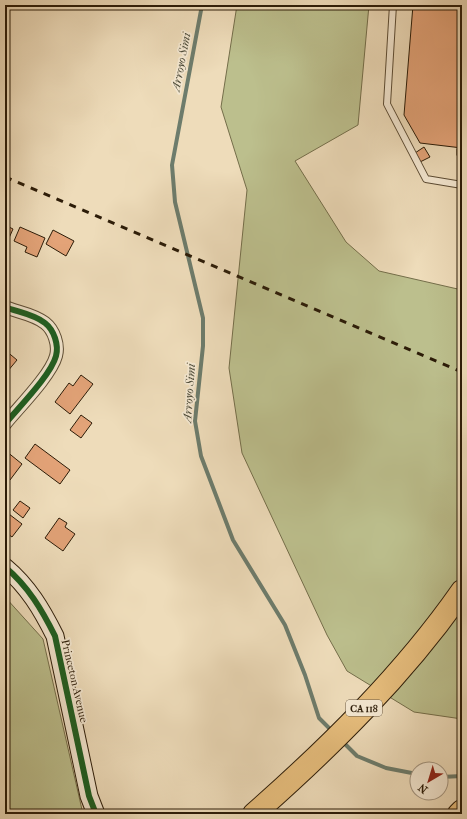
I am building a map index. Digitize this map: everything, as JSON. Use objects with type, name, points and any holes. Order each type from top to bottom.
[{"type":"highway","name":"CA 118","points":[[254,814],[353,720],[401,669],[462,591]]},
{"type":"highway","points":[[459,814],[462,810]]},
{"type":"street","points":[[5,307],[44,322],[51,329],[56,340],[56,355],[51,368],[5,424]]},
{"type":"street","name":"Princeton Avenue","points":[[5,567],[30,593],[45,614],[55,636],[89,796],[96,814]]},
{"type":"lane","points":[[393,5],[387,104],[426,179],[462,185]]},
{"type":"green space","points":[[237,5],[369,5],[358,125],[295,161],[346,242],[379,271],[462,290],[462,719],[414,712],[347,671],[327,635],[242,453],[229,368],[247,190],[221,107]]},
{"type":"green space","points":[[5,597],[43,639],[83,814],[5,814]]},
{"type":"building","points":[[413,5],[462,5],[462,148],[420,143],[404,115]]},
{"type":"building","points":[[424,147],[430,157],[420,162],[415,153]]},
{"type":"building","points":[[457,149],[462,149],[462,155],[457,155]]},
{"type":"building","points":[[5,225],[13,229],[5,247]]},
{"type":"building","points":[[20,227],[45,238],[37,257],[25,252],[27,247],[14,241]]},
{"type":"building","points":[[53,230],[74,241],[66,256],[46,244]]},
{"type":"building","points":[[5,350],[17,360],[7,372],[5,370]]},
{"type":"building","points":[[81,375],[93,384],[70,414],[55,402],[69,383],[73,386]]},
{"type":"building","points":[[81,415],[92,423],[81,438],[70,430]]},
{"type":"building","points":[[35,444],[70,470],[60,484],[25,458]]},
{"type":"building","points":[[6,451],[22,464],[10,480],[5,477]]},
{"type":"building","points":[[20,501],[30,508],[23,518],[13,510]]},
{"type":"building","points":[[5,511],[22,524],[12,537],[5,532]]},
{"type":"building","points":[[59,518],[67,523],[65,527],[75,534],[63,551],[45,538]]},
{"type":"waterway","name":"Arroyo Simi","points":[[202,5],[172,165],[175,202],[203,318],[203,346],[195,421],[201,456],[233,540],[285,625],[305,675],[319,718],[332,731]]},
{"type":"waterway","name":"Arroyo Simi","points":[[341,740],[357,756],[386,768],[409,772]]},
{"type":"waterway","name":"Arroyo Simi","points":[[449,777],[462,776]]},
{"type":"railway","points":[[5,177],[462,372]]},
{"type":"cycle path","points":[[5,307],[31,315],[45,323],[51,330],[57,347],[56,356],[48,372],[34,391],[5,424]]},
{"type":"cycle path","points":[[5,567],[28,590],[55,636],[89,796],[96,814]]}]
